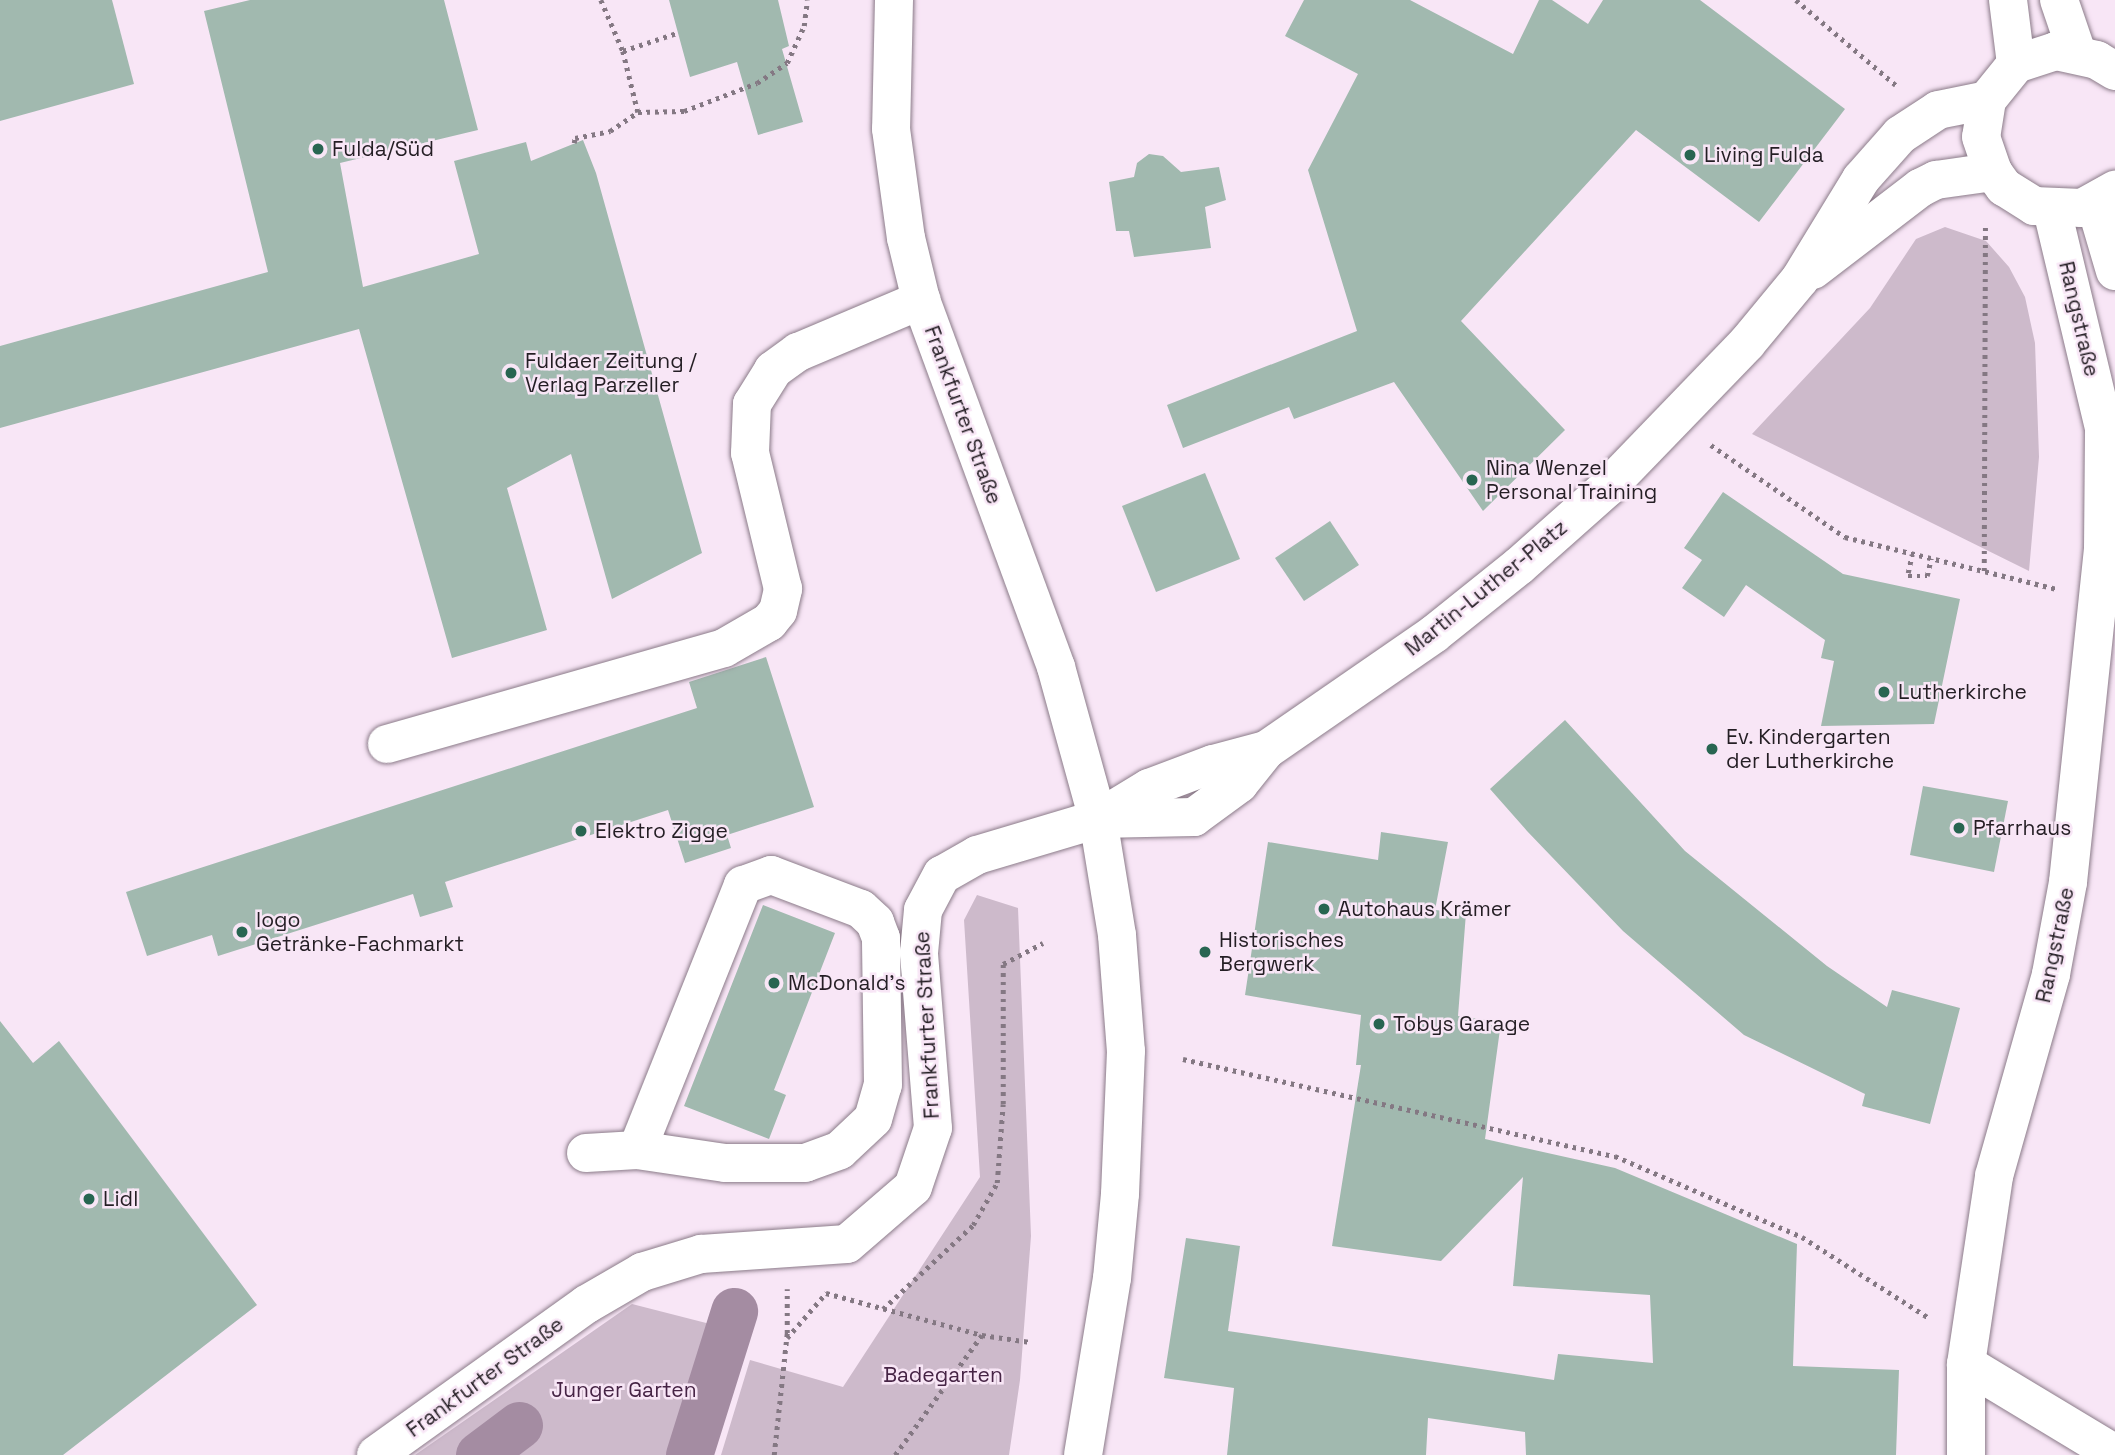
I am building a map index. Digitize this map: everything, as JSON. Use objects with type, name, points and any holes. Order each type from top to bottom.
[{"type":"street","name":"Frankfurter Straße","points":[[894,0],[891,129],[906,238],[921,300],[1056,667],[1098,819],[1117,935],[1125,1101],[1112,1278],[1083,1455]]},
{"type":"street","points":[[2008,0],[2016,64]]},
{"type":"street","points":[[2059,0],[2077,53]]},
{"type":"street","points":[[2115,71],[2077,53],[2056,51],[2016,64],[1987,100],[1981,137],[1993,172],[2018,198],[2052,210],[2105,197],[2115,271]]},
{"type":"street","name":"Martin-Luther-Platz","points":[[1098,819],[1149,788],[1213,764],[1266,750],[1434,634],[1519,566],[1608,487],[1747,343],[1800,279],[1861,179],[1900,135],[1938,110],[1987,100]]},
{"type":"street","name":"Martin-Luther-Platz","points":[[1800,279],[1920,188],[1936,180],[1993,172]]},
{"type":"street","name":"Rangstraße","points":[[1966,1455],[1966,1364],[1994,1176],[2051,974],[2068,882],[2100,586],[2104,428],[2052,210]]},
{"type":"street","points":[[387,744],[724,648],[769,622],[783,589],[750,453],[752,404],[772,370],[798,352],[921,300]]},
{"type":"street","name":"Rangstraße","points":[[2104,428],[2115,391]]},
{"type":"street","name":"Frankfurter Straße","points":[[376,1455],[587,1304],[642,1272],[701,1254],[786,1251],[847,1244],[913,1187],[933,1128],[919,953],[923,910],[934,885],[958,863],[977,855],[1098,819]]},
{"type":"street","points":[[586,1153],[637,1150],[725,1164],[805,1163],[841,1150],[873,1119],[883,1085],[881,938],[875,922],[861,909],[771,875],[743,885],[637,1150]]},
{"type":"street","points":[[1966,1364],[2115,1454]]},
{"type":"path","points":[[601,0],[624,51],[638,112]]},
{"type":"path","points":[[574,143],[575,138],[610,131],[638,112],[684,111],[757,83],[787,63],[804,26],[807,0]]},
{"type":"path","points":[[1796,0],[1908,95]]},
{"type":"path","points":[[624,51],[677,33]]},
{"type":"path","points":[[1984,571],[1985,212]]},
{"type":"path","points":[[1711,445],[1845,537],[2058,589]]},
{"type":"path","points":[[1912,554],[1908,574],[1927,576],[1930,558]]},
{"type":"path","points":[[883,1308],[973,1225],[997,1183],[1003,1104],[1003,964],[1043,943]]},
{"type":"path","points":[[1183,1059],[1615,1156],[1802,1237],[1933,1320]]},
{"type":"path","points":[[774,1455],[787,1338],[786,1251]]},
{"type":"path","points":[[787,1338],[825,1293],[982,1335],[1030,1342]]},
{"type":"path","points":[[895,1455],[982,1335]]},
{"type":"green space","points":[[1945,227],[1986,241],[2009,267],[2025,297],[2035,343],[2039,457],[2029,571],[1752,434],[1870,308],[1916,239]]},
{"type":"green space","name":"Badegarten","points":[[977,895],[1018,908],[1031,1236],[1020,1380],[1009,1455],[721,1455],[750,1360],[843,1387],[980,1177],[964,920]]},
{"type":"green space","name":"Junger Garten","points":[[632,1304],[714,1325],[673,1455],[415,1455]]},
{"type":"building","points":[[0,0],[112,0],[134,84],[0,121]]},
{"type":"building","points":[[250,0],[444,0],[478,130],[340,163],[363,287],[479,254],[454,161],[526,142],[531,161],[583,140],[596,173],[702,553],[612,599],[571,454],[507,488],[547,630],[452,658],[359,329],[0,428],[0,346],[268,272],[204,11]]},
{"type":"building","points":[[669,0],[778,0],[789,46],[782,49],[803,122],[758,135],[737,62],[690,77]]},
{"type":"building","points":[[1304,0],[1410,0],[1513,54],[1539,0],[1552,0],[1588,24],[1603,0],[1700,0],[1845,109],[1759,222],[1636,130],[1461,321],[1565,430],[1483,511],[1394,382],[1294,419],[1289,407],[1183,448],[1167,405],[1357,331],[1308,170],[1358,74],[1285,36]]},
{"type":"building","points":[[1149,154],[1163,156],[1181,172],[1219,167],[1226,200],[1205,207],[1211,248],[1134,257],[1129,231],[1116,231],[1109,182],[1134,177],[1137,163]]},
{"type":"building","points":[[1205,473],[1240,559],[1156,592],[1122,506]]},
{"type":"building","points":[[1723,492],[1843,574],[1960,599],[1934,724],[1821,726],[1834,661],[1821,658],[1825,640],[1746,585],[1724,617],[1682,588],[1702,560],[1684,548]]},
{"type":"building","points":[[1330,521],[1359,565],[1304,601],[1275,558]]},
{"type":"building","points":[[766,657],[814,807],[727,835],[731,848],[685,863],[668,810],[445,882],[453,907],[420,917],[413,894],[218,956],[212,935],[147,956],[126,892],[697,708],[689,682]]},
{"type":"building","points":[[1565,720],[1685,851],[1827,966],[1887,1007],[1892,990],[1960,1008],[1930,1124],[1862,1106],[1865,1094],[1744,1035],[1623,931],[1527,831],[1490,789]]},
{"type":"building","name":"Pfarrhaus","points":[[1923,786],[2008,801],[1994,872],[1910,855]]},
{"type":"building","points":[[1381,832],[1448,842],[1435,910],[1466,913],[1458,1016],[1501,1022],[1485,1139],[1615,1168],[1797,1244],[1793,1366],[1899,1370],[1896,1455],[1526,1455],[1525,1432],[1428,1418],[1426,1455],[1227,1455],[1234,1388],[1164,1378],[1186,1238],[1240,1246],[1228,1331],[1554,1380],[1558,1354],[1653,1363],[1650,1295],[1513,1286],[1523,1177],[1441,1261],[1332,1246],[1361,1065],[1356,1065],[1361,1015],[1245,995],[1268,842],[1378,860]]},
{"type":"building","name":"McDonald's","points":[[763,905],[835,933],[774,1090],[786,1095],[769,1139],[684,1106]]},
{"type":"building","name":"Lidl","points":[[0,1021],[33,1063],[59,1041],[257,1305],[63,1455],[0,1455]]},
{"type":"waterway","points":[[689,1455],[734,1311]]},
{"type":"waterway","points":[[479,1455],[519,1425]]},
{"type":"place","name":"Fulda/Süd","points":[[318,149]]},
{"type":"place","name":"Living Fulda","points":[[1690,155]]},
{"type":"place","name":"Fuldaer Zeitung / Verlag Parzeller","points":[[511,373]]},
{"type":"place","name":"Nina Wenzel Personal Training","points":[[1472,480]]},
{"type":"place","name":"Lutherkirche","points":[[1884,692]]},
{"type":"place","name":"Ev. Kindergarten der Lutherkirche","points":[[1712,749]]},
{"type":"place","name":"Pfarrhaus","points":[[1959,828]]},
{"type":"place","name":"Elektro Zigge","points":[[581,831]]},
{"type":"place","name":"Autohaus Krämer","points":[[1324,909]]},
{"type":"place","name":"logo Getränke-Fachmarkt","points":[[242,932]]},
{"type":"place","name":"Historisches Bergwerk","points":[[1205,952]]},
{"type":"place","name":"McDonald's","points":[[774,983]]},
{"type":"place","name":"Tobys Garage","points":[[1379,1024]]},
{"type":"place","name":"Lidl","points":[[89,1199]]}]
